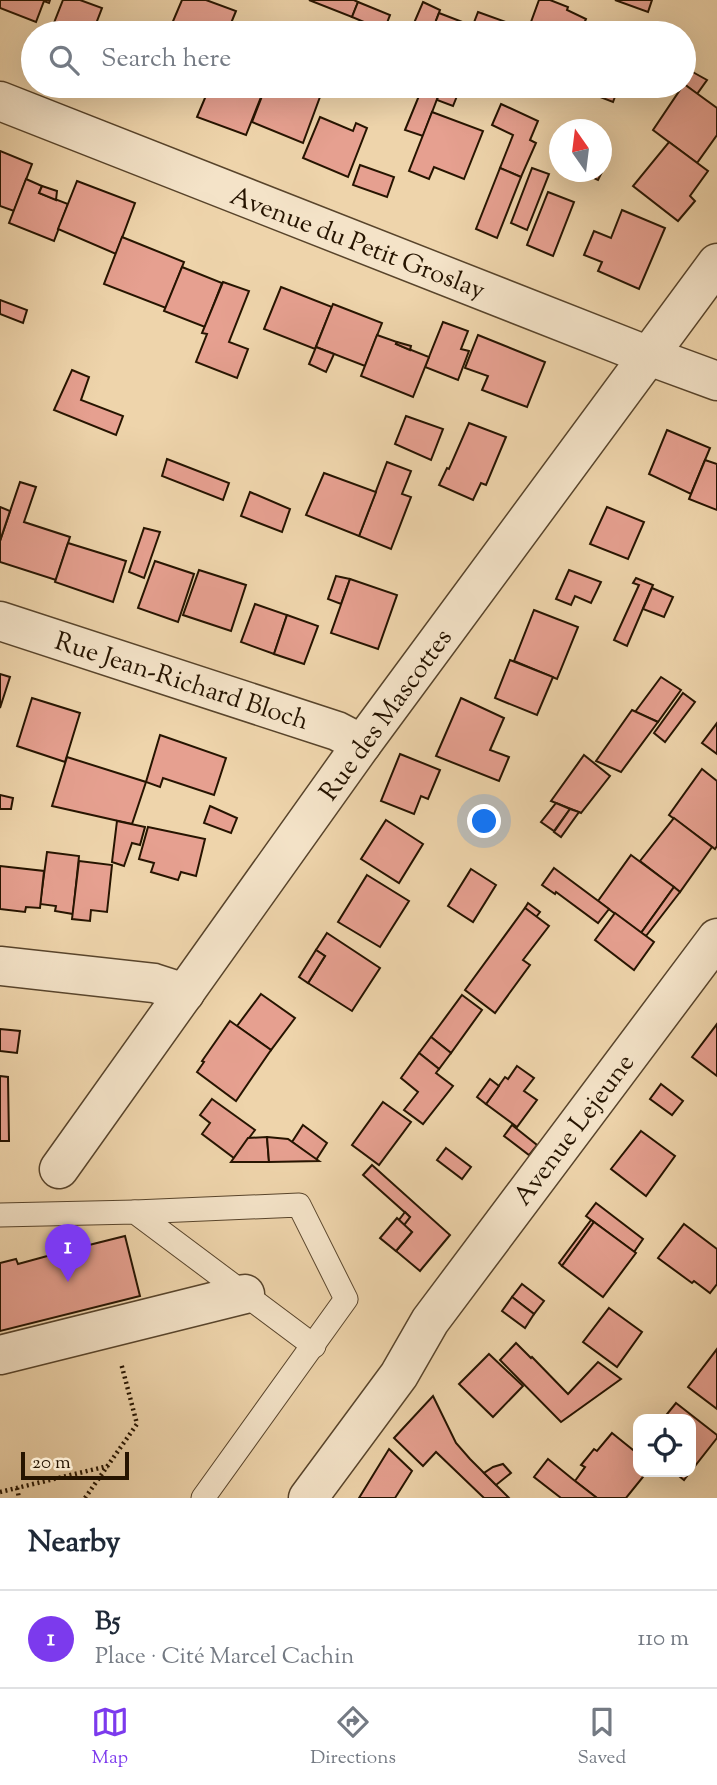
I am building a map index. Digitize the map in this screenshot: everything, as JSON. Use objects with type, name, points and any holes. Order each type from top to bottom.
[{"type":"street","name":"Avenue du Petit Groslay","points":[[0,101],[717,381]]},
{"type":"street","name":"Rue des Mascottes","points":[[58,1169],[362,744],[717,263]]},
{"type":"street","name":"Rue Jean-Richard Bloch","points":[[0,621],[337,731],[362,744]]},
{"type":"street","name":"Avenue Lejeune","points":[[308,1498],[399,1375],[430,1321],[717,938]]},
{"type":"street","points":[[0,966],[154,983],[185,993]]},
{"type":"street","points":[[0,1355],[246,1294]]},
{"type":"lane","points":[[0,1215],[299,1205],[346,1300],[203,1498]]},
{"type":"lane","points":[[135,1212],[314,1346]]},
{"type":"path","points":[[85,1498],[137,1424],[112,1328]]},
{"type":"path","points":[[0,1491],[109,1466]]},
{"type":"path","points":[[17,1488],[19,1498]]},
{"type":"building","points":[[0,0],[50,0],[49,3],[44,1],[36,21],[0,8]]},
{"type":"building","points":[[63,0],[80,0],[102,8],[97,21],[55,21]]},
{"type":"building","points":[[182,0],[206,0],[236,11],[232,21],[173,21]]},
{"type":"building","points":[[309,0],[354,0],[358,2],[352,17]]},
{"type":"building","points":[[539,0],[550,0],[568,7],[567,10],[586,19],[585,21],[531,21]]},
{"type":"building","points":[[615,0],[652,0],[648,12]]},
{"type":"building","points":[[358,2],[390,15],[388,21],[362,21],[352,17]]},
{"type":"building","points":[[423,2],[440,10],[436,21],[415,21]]},
{"type":"building","points":[[478,12],[503,21],[475,21]]},
{"type":"building","points":[[439,13],[460,21],[436,21]]},
{"type":"building","points":[[696,74],[707,80],[696,93]]},
{"type":"building","points":[[696,93],[717,108],[717,135],[697,163],[653,130],[675,98],[696,98]]},
{"type":"building","points":[[205,98],[261,98],[246,135],[197,117]]},
{"type":"building","points":[[261,98],[320,98],[303,143],[252,122]]},
{"type":"building","points":[[418,98],[437,98],[423,136],[405,130]]},
{"type":"building","points":[[438,98],[456,98],[453,106],[437,100]]},
{"type":"building","points":[[501,104],[538,121],[530,140],[536,143],[521,177],[500,168],[513,135],[492,125]]},
{"type":"building","points":[[432,112],[483,131],[464,179],[434,167],[429,179],[409,171]]},
{"type":"building","points":[[320,117],[353,131],[356,123],[367,128],[348,177],[303,158]]},
{"type":"building","points":[[669,142],[708,171],[690,196],[695,201],[678,221],[633,186]]},
{"type":"building","points":[[0,151],[32,164],[14,211],[0,206]]},
{"type":"building","points":[[360,165],[394,177],[387,197],[353,185]]},
{"type":"building","points":[[500,168],[521,177],[497,238],[476,229]]},
{"type":"building","points":[[532,168],[549,174],[527,230],[511,223]]},
{"type":"building","points":[[26,179],[42,186],[39,193],[68,204],[54,241],[9,223]]},
{"type":"building","points":[[77,181],[135,203],[116,254],[58,229]]},
{"type":"building","points":[[42,186],[57,191],[56,200],[39,193]]},
{"type":"building","points":[[548,192],[574,202],[553,256],[527,245]]},
{"type":"building","points":[[622,210],[665,228],[639,289],[598,271],[602,262],[584,255],[594,231],[611,238]]},
{"type":"building","points":[[122,237],[184,262],[166,308],[104,284]]},
{"type":"building","points":[[182,267],[222,283],[205,327],[164,311]]},
{"type":"building","points":[[223,282],[249,291],[229,342],[248,349],[237,378],[196,362],[207,334],[202,333]]},
{"type":"building","points":[[281,287],[332,307],[315,349],[264,329]]},
{"type":"building","points":[[0,300],[27,310],[23,323],[0,314]]},
{"type":"building","points":[[333,304],[382,323],[365,366],[316,347]]},
{"type":"building","points":[[443,322],[468,331],[461,349],[469,351],[458,380],[425,367]]},
{"type":"building","points":[[377,335],[429,357],[413,397],[361,376]]},
{"type":"building","points":[[478,335],[545,362],[527,407],[482,390],[488,376],[465,368]]},
{"type":"building","points":[[397,342],[411,346],[410,350],[396,344]]},
{"type":"building","points":[[316,347],[334,354],[326,372],[309,364]]},
{"type":"building","points":[[72,370],[89,377],[81,400],[123,416],[116,435],[54,410]]},
{"type":"building","points":[[406,416],[443,429],[431,460],[395,444]]},
{"type":"building","points":[[469,423],[506,437],[486,485],[481,483],[473,500],[439,485]]},
{"type":"building","points":[[667,430],[710,448],[691,494],[649,474]]},
{"type":"building","points":[[167,459],[229,483],[223,500],[162,476]]},
{"type":"building","points":[[705,460],[717,464],[717,510],[689,499]]},
{"type":"building","points":[[387,462],[411,471],[402,494],[411,497],[391,549],[359,536]]},
{"type":"building","points":[[324,473],[376,492],[359,536],[306,515]]},
{"type":"building","points":[[20,482],[36,487],[24,522],[70,537],[56,580],[0,562],[0,541]]},
{"type":"building","points":[[250,492],[290,509],[282,532],[241,516]]},
{"type":"building","points":[[0,507],[10,511],[0,541]]},
{"type":"building","points":[[607,507],[644,522],[628,559],[590,544]]},
{"type":"building","points":[[144,528],[160,532],[144,578],[129,572]]},
{"type":"building","points":[[68,543],[126,561],[113,602],[55,582]]},
{"type":"building","points":[[155,561],[194,574],[178,622],[138,608]]},
{"type":"building","points":[[199,570],[246,585],[231,631],[183,615]]},
{"type":"building","points":[[569,570],[601,582],[591,603],[575,596],[571,605],[556,599]]},
{"type":"building","points":[[336,576],[350,579],[341,604],[328,599]]},
{"type":"building","points":[[636,578],[653,585],[627,646],[614,640],[639,585],[633,583]]},
{"type":"building","points":[[350,579],[397,595],[378,649],[331,633]]},
{"type":"building","points":[[652,588],[673,597],[664,617],[643,609]]},
{"type":"building","points":[[255,604],[287,615],[274,654],[241,642]]},
{"type":"building","points":[[534,610],[578,627],[557,679],[514,661]]},
{"type":"building","points":[[287,615],[318,626],[304,664],[274,654]]},
{"type":"building","points":[[510,660],[553,677],[537,715],[495,698]]},
{"type":"building","points":[[0,674],[10,677],[0,708]]},
{"type":"building","points":[[661,677],[681,690],[658,722],[635,712]]},
{"type":"building","points":[[683,693],[695,702],[665,742],[654,733]]},
{"type":"building","points":[[32,698],[80,713],[65,762],[17,746]]},
{"type":"building","points":[[461,698],[504,718],[490,750],[509,757],[499,781],[436,756]]},
{"type":"building","points":[[632,710],[658,722],[621,772],[596,761]]},
{"type":"building","points":[[717,723],[717,754],[702,743]]},
{"type":"building","points":[[160,735],[226,758],[214,795],[163,778],[160,787],[146,782]]},
{"type":"building","points":[[400,754],[440,770],[428,799],[421,796],[414,814],[381,801]]},
{"type":"building","points":[[584,755],[610,776],[581,813],[551,801]]},
{"type":"building","points":[[67,757],[146,782],[132,824],[52,806]]},
{"type":"building","points":[[702,769],[717,781],[715,849],[669,815]]},
{"type":"building","points":[[0,795],[13,798],[11,809],[0,809]]},
{"type":"building","points":[[556,803],[570,809],[554,831],[541,822]]},
{"type":"building","points":[[210,806],[237,818],[231,833],[204,823]]},
{"type":"building","points":[[570,809],[579,812],[561,837],[554,832]]},
{"type":"building","points":[[674,818],[712,847],[680,892],[640,861]]},
{"type":"building","points":[[386,820],[423,844],[399,883],[361,859]]},
{"type":"building","points":[[117,821],[145,827],[140,845],[132,843],[124,866],[112,862]]},
{"type":"building","points":[[148,827],[205,839],[196,876],[181,872],[178,880],[151,872],[154,863],[139,859]]},
{"type":"building","points":[[47,852],[79,856],[73,914],[55,911],[56,906],[40,904]]},
{"type":"building","points":[[631,855],[674,887],[641,933],[598,901]]},
{"type":"building","points":[[79,861],[112,865],[107,912],[91,910],[90,921],[72,919]]},
{"type":"building","points":[[0,866],[44,871],[40,908],[26,907],[25,912],[0,909]]},
{"type":"building","points":[[554,868],[609,909],[598,923],[542,885]]},
{"type":"building","points":[[471,869],[496,885],[473,922],[448,906]]},
{"type":"building","points":[[367,875],[409,901],[380,947],[338,922]]},
{"type":"building","points":[[674,887],[680,892],[646,936],[641,933]]},
{"type":"building","points":[[528,903],[540,912],[536,917],[525,908]]},
{"type":"building","points":[[525,908],[549,926],[523,960],[530,965],[495,1013],[465,990]]},
{"type":"building","points":[[615,913],[654,942],[634,970],[595,940]]},
{"type":"building","points":[[327,933],[380,968],[352,1011],[308,983],[325,956],[316,950]]},
{"type":"building","points":[[316,950],[325,956],[308,983],[299,977]]},
{"type":"building","points":[[261,994],[295,1018],[271,1050],[237,1026]]},
{"type":"building","points":[[462,995],[482,1010],[451,1053],[431,1037]]},
{"type":"building","points":[[230,1021],[271,1050],[236,1101],[197,1072]]},
{"type":"building","points":[[717,1024],[717,1076],[692,1057]]},
{"type":"building","points":[[0,1029],[20,1031],[17,1053],[0,1051]]},
{"type":"building","points":[[431,1037],[451,1053],[439,1069],[419,1053]]},
{"type":"building","points":[[419,1053],[439,1069],[436,1073],[453,1086],[423,1124],[404,1110],[418,1092],[401,1078]]},
{"type":"building","points":[[517,1066],[534,1078],[524,1091],[537,1100],[517,1127],[486,1104],[505,1077],[508,1079]]},
{"type":"building","points":[[0,1076],[8,1077],[9,1141],[0,1141]]},
{"type":"building","points":[[490,1079],[499,1086],[486,1104],[477,1097]]},
{"type":"building","points":[[661,1084],[683,1101],[672,1115],[650,1099]]},
{"type":"building","points":[[212,1099],[255,1130],[234,1158],[202,1134],[210,1123],[200,1115]]},
{"type":"building","points":[[383,1102],[411,1122],[379,1165],[352,1145]]},
{"type":"building","points":[[303,1125],[327,1143],[316,1160],[292,1142]]},
{"type":"building","points":[[512,1125],[537,1145],[529,1155],[504,1136]]},
{"type":"building","points":[[641,1131],[675,1156],[646,1196],[611,1169]]},
{"type":"building","points":[[267,1137],[269,1162],[231,1162],[248,1138]]},
{"type":"building","points":[[267,1137],[288,1139],[319,1161],[269,1162]]},
{"type":"building","points":[[446,1148],[471,1167],[462,1179],[437,1160]]},
{"type":"building","points":[[372,1165],[450,1235],[420,1271],[396,1251],[412,1232],[404,1225],[410,1217],[363,1175]]},
{"type":"building","points":[[596,1203],[643,1239],[634,1252],[586,1216]]},
{"type":"building","points":[[405,1212],[410,1217],[404,1225],[399,1220]]},
{"type":"building","points":[[397,1218],[412,1232],[396,1251],[380,1238]]},
{"type":"building","points":[[591,1220],[594,1222],[562,1266],[559,1263]]},
{"type":"building","points":[[594,1222],[636,1253],[603,1297],[562,1266]]},
{"type":"building","points":[[684,1224],[717,1249],[717,1284],[710,1293],[658,1258]]},
{"type":"building","points":[[125,1236],[140,1296],[0,1331],[0,1263],[16,1259],[18,1264],[73,1249],[73,1245],[88,1241],[89,1245]]},
{"type":"building","points":[[522,1284],[544,1301],[534,1314],[512,1297]]},
{"type":"building","points":[[512,1297],[534,1314],[525,1328],[502,1311]]},
{"type":"building","points":[[609,1308],[642,1332],[617,1367],[583,1342]]},
{"type":"building","points":[[516,1343],[568,1394],[598,1362],[621,1379],[561,1422],[500,1360]]},
{"type":"building","points":[[717,1349],[717,1409],[688,1387]]},
{"type":"building","points":[[489,1354],[523,1386],[493,1417],[459,1384]]},
{"type":"building","points":[[433,1396],[456,1443],[509,1498],[484,1498],[436,1452],[423,1466],[394,1438]]},
{"type":"building","points":[[676,1403],[690,1414],[667,1414]]},
{"type":"building","points":[[696,1419],[717,1435],[696,1465]]},
{"type":"building","points":[[612,1433],[633,1450],[633,1477],[643,1477],[626,1498],[597,1498],[575,1481],[585,1467],[581,1465],[594,1449],[597,1451]]},
{"type":"building","points":[[389,1449],[412,1471],[395,1498],[359,1498]]},
{"type":"building","points":[[548,1459],[597,1498],[561,1498],[534,1477]]},
{"type":"building","points":[[503,1464],[511,1473],[496,1485],[484,1473]]},
{"type":"place","name":"B5","points":[[68,1282]]}]
